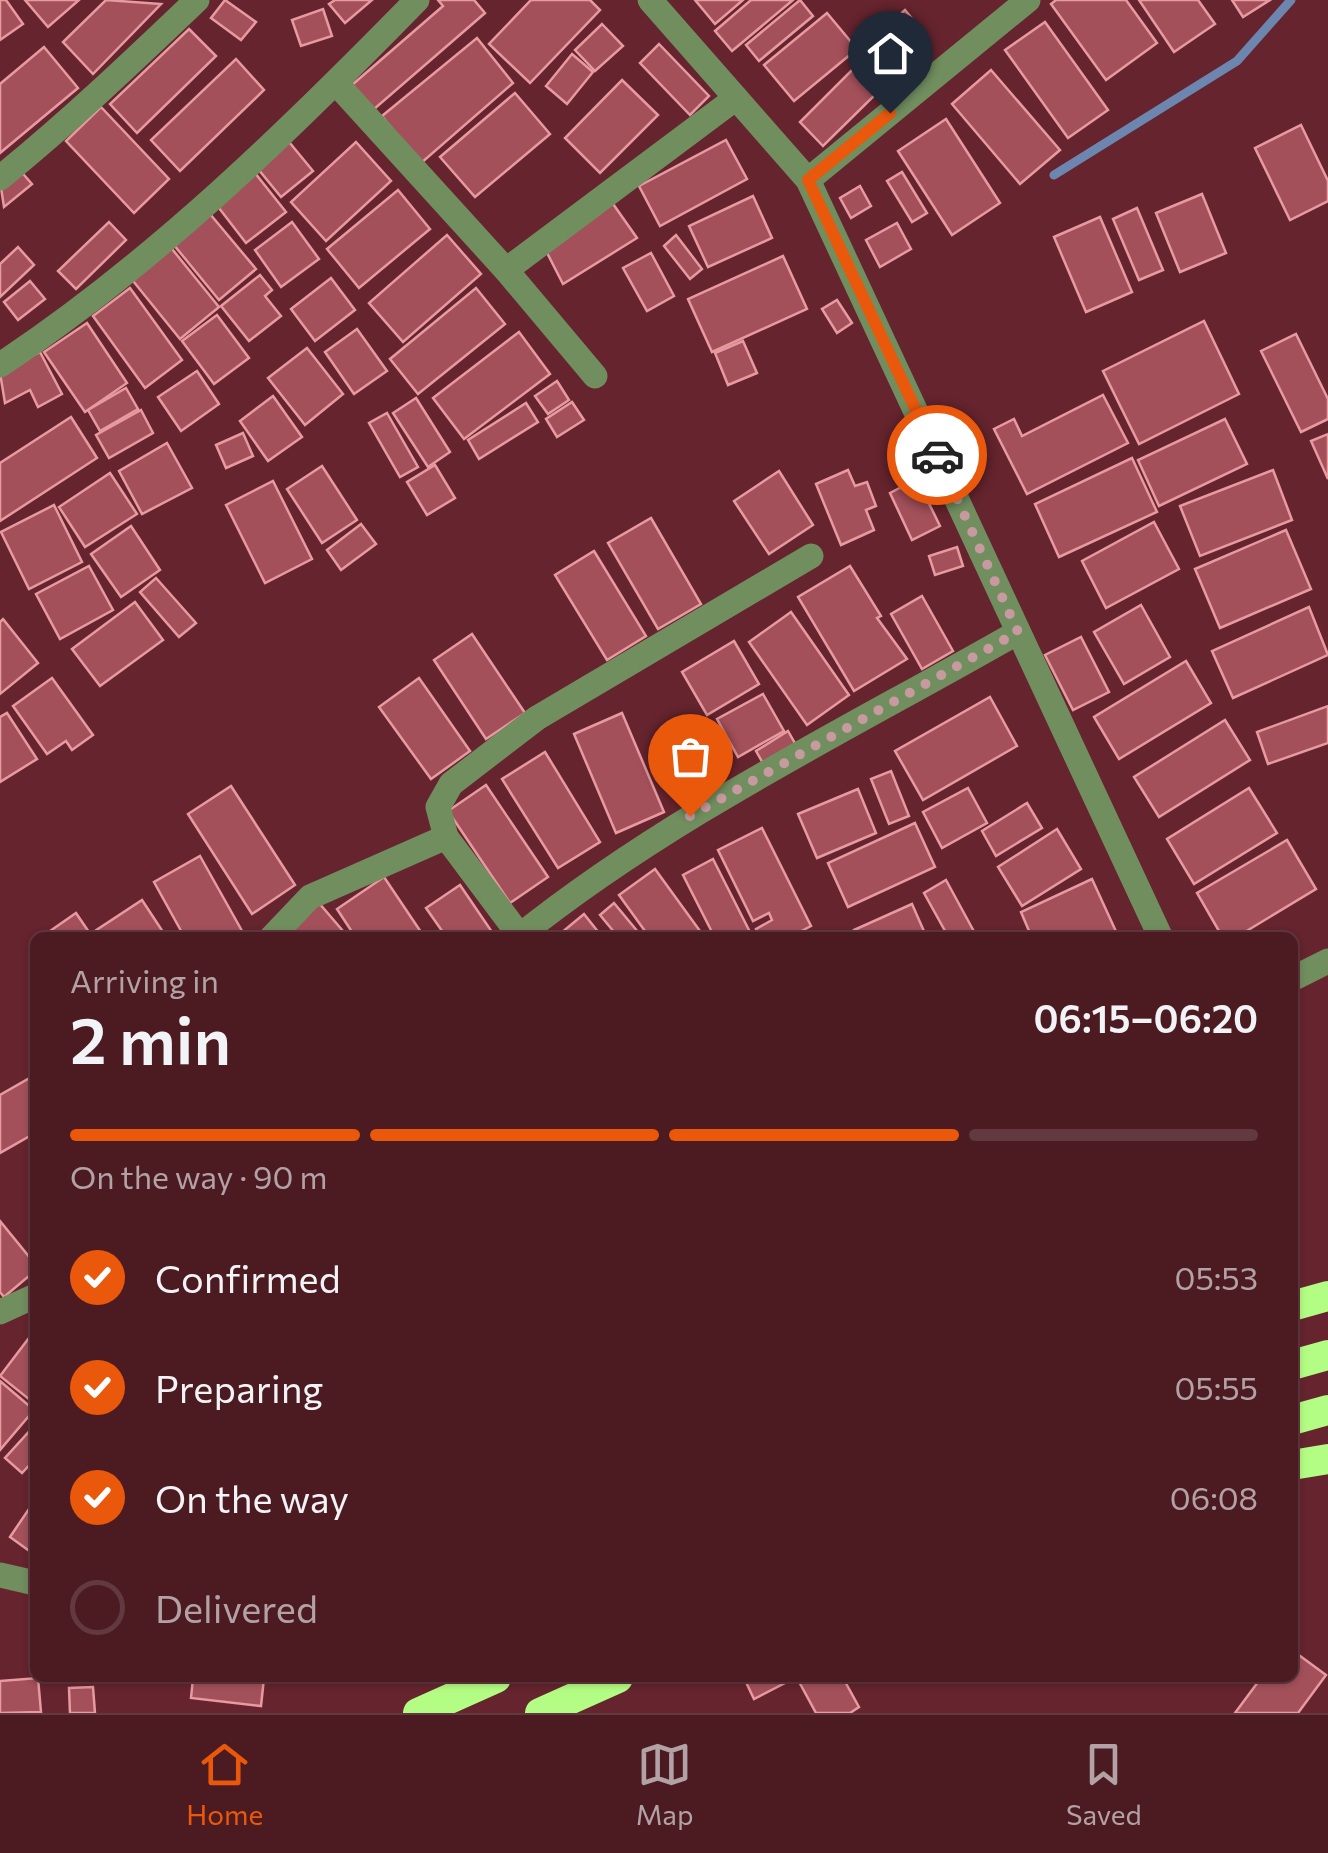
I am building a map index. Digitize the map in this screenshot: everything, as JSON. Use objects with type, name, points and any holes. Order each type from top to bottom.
[{"type":"highway","points":[[1298,1304],[1328,1296]]},
{"type":"highway","points":[[1298,1363],[1328,1355]]},
{"type":"highway","points":[[1298,1418],[1328,1410]]},
{"type":"highway","points":[[1298,1464],[1328,1459]]},
{"type":"highway","points":[[418,1713],[487,1682]]},
{"type":"highway","points":[[540,1713],[609,1682]]},
{"type":"street","points":[[0,178],[89,105],[118,72],[197,0]]},
{"type":"street","points":[[0,365],[114,280],[336,83],[416,0]]},
{"type":"street","points":[[650,0],[808,180],[1158,932]]},
{"type":"street","points":[[808,180],[1028,0]]},
{"type":"street","points":[[336,83],[506,270],[595,376]]},
{"type":"street","points":[[506,270],[736,98]]},
{"type":"street","points":[[514,932],[446,838],[438,806],[451,784],[537,718],[811,556]]},
{"type":"street","points":[[525,932],[615,864],[690,816],[1018,632]]},
{"type":"street","points":[[277,932],[310,897],[446,838]]},
{"type":"street","points":[[1298,977],[1328,961]]},
{"type":"street","points":[[0,1312],[30,1298]]},
{"type":"street","points":[[0,1576],[30,1581]]},
{"type":"building","points":[[0,0],[6,0],[23,24],[0,40]]},
{"type":"building","points":[[25,0],[79,0],[48,27]]},
{"type":"building","points":[[106,0],[161,4],[93,74],[63,42]]},
{"type":"building","points":[[225,0],[256,22],[241,40],[211,18]]},
{"type":"building","points":[[335,0],[372,0],[345,23],[329,4]]},
{"type":"building","points":[[438,0],[474,0],[485,13],[373,110],[352,85],[443,6]]},
{"type":"building","points":[[531,0],[590,0],[600,10],[530,83],[489,44]]},
{"type":"building","points":[[695,0],[743,0],[715,24]]},
{"type":"building","points":[[751,0],[793,0],[732,51],[715,31]]},
{"type":"building","points":[[800,0],[813,16],[759,61],[746,45]]},
{"type":"building","points":[[1056,0],[1126,0],[1157,43],[1106,80],[1051,4]]},
{"type":"building","points":[[1139,0],[1198,0],[1215,24],[1174,52]]},
{"type":"building","points":[[1232,0],[1270,0],[1243,17]]},
{"type":"building","points":[[323,9],[332,36],[301,46],[292,20]]},
{"type":"building","points":[[905,10],[925,34],[903,52],[884,28]]},
{"type":"building","points":[[827,13],[857,49],[794,101],[764,65]]},
{"type":"building","points":[[1045,22],[1108,110],[1068,138],[1005,50]]},
{"type":"building","points":[[602,24],[623,46],[595,71],[575,50]]},
{"type":"building","points":[[189,29],[216,56],[137,133],[110,104]]},
{"type":"building","points":[[477,38],[513,83],[420,164],[382,116]]},
{"type":"building","points":[[659,44],[709,96],[690,115],[640,63]]},
{"type":"building","points":[[44,47],[78,88],[0,153],[0,84]]},
{"type":"building","points":[[572,54],[593,72],[567,104],[546,86]]},
{"type":"building","points":[[236,59],[264,90],[180,171],[151,140]]},
{"type":"building","points":[[860,62],[884,86],[823,146],[800,122]]},
{"type":"building","points":[[991,70],[1060,150],[1020,184],[952,104]]},
{"type":"building","points":[[622,80],[658,115],[600,173],[565,138]]},
{"type":"building","points":[[515,93],[550,134],[475,197],[440,157]]},
{"type":"building","points":[[101,107],[169,179],[134,213],[66,141]]},
{"type":"building","points":[[946,119],[1000,203],[952,235],[898,151]]},
{"type":"building","points":[[1301,125],[1328,181],[1328,201],[1290,220],[1255,148]]},
{"type":"building","points":[[285,137],[313,171],[281,197],[254,164]]},
{"type":"building","points":[[726,140],[747,179],[660,226],[639,186]]},
{"type":"building","points":[[356,142],[391,181],[326,241],[291,202]]},
{"type":"building","points":[[17,167],[32,184],[4,207],[0,181]]},
{"type":"building","points":[[251,168],[286,212],[246,243],[212,199]]},
{"type":"building","points":[[902,172],[927,213],[912,222],[887,181]]},
{"type":"building","points":[[860,186],[871,206],[851,218],[840,198]]},
{"type":"building","points":[[398,190],[430,229],[359,288],[327,249]]},
{"type":"building","points":[[1202,194],[1226,253],[1180,272],[1156,213]]},
{"type":"building","points":[[753,196],[772,238],[708,267],[689,226]]},
{"type":"building","points":[[611,201],[637,238],[563,284],[543,245]]},
{"type":"building","points":[[205,208],[256,269],[219,300],[169,239]]},
{"type":"building","points":[[1137,208],[1163,270],[1139,280],[1113,219]]},
{"type":"building","points":[[1100,217],[1132,292],[1086,312],[1054,237]]},
{"type":"building","points":[[109,222],[126,240],[76,289],[58,271]]},
{"type":"building","points":[[292,222],[319,259],[281,287],[255,250]]},
{"type":"building","points":[[897,223],[911,249],[880,267],[866,240]]},
{"type":"building","points":[[447,235],[481,274],[403,342],[369,303]]},
{"type":"building","points":[[676,235],[702,269],[690,279],[664,246]]},
{"type":"building","points":[[168,244],[219,307],[180,339],[129,276]]},
{"type":"building","points":[[18,247],[34,265],[0,297],[0,264]]},
{"type":"building","points":[[651,253],[674,296],[647,311],[623,268]]},
{"type":"building","points":[[783,256],[807,309],[712,352],[688,299]]},
{"type":"building","points":[[260,275],[272,290],[265,296],[281,316],[249,341],[221,306]]},
{"type":"building","points":[[331,278],[355,310],[315,341],[291,309]]},
{"type":"building","points":[[30,281],[45,299],[18,320],[4,302]]},
{"type":"building","points":[[130,288],[182,360],[145,388],[93,316]]},
{"type":"building","points":[[476,288],[505,324],[418,394],[390,359]]},
{"type":"building","points":[[837,300],[852,323],[837,333],[822,309]]},
{"type":"building","points":[[217,315],[249,358],[214,384],[182,341]]},
{"type":"building","points":[[1204,321],[1239,394],[1139,444],[1103,371]]},
{"type":"building","points":[[87,323],[127,383],[85,412],[44,352]]},
{"type":"building","points":[[357,329],[387,371],[354,394],[325,352]]},
{"type":"building","points":[[519,332],[550,374],[464,439],[433,398]]},
{"type":"building","points":[[1296,334],[1328,399],[1328,419],[1301,432],[1261,351]]},
{"type":"building","points":[[743,341],[757,373],[728,385],[715,353]]},
{"type":"building","points":[[307,348],[343,394],[305,425],[268,378]]},
{"type":"building","points":[[40,352],[62,394],[38,407],[30,390],[5,403],[0,373]]},
{"type":"building","points":[[197,371],[219,404],[181,431],[158,397]]},
{"type":"building","points":[[557,381],[569,400],[548,414],[535,396]]},
{"type":"building","points":[[126,388],[138,409],[100,431],[88,410]]},
{"type":"building","points":[[1103,395],[1128,443],[1027,494],[994,429],[1014,419],[1022,436]]},
{"type":"building","points":[[273,396],[302,437],[268,461],[240,421]]},
{"type":"building","points":[[416,398],[450,452],[428,467],[393,413]]},
{"type":"building","points":[[572,402],[584,420],[557,437],[546,419]]},
{"type":"building","points":[[526,403],[538,422],[479,459],[468,440]]},
{"type":"building","points":[[141,410],[153,433],[109,458],[96,435]]},
{"type":"building","points":[[387,413],[418,467],[400,477],[369,423]]},
{"type":"building","points":[[71,417],[97,458],[0,521],[0,463]]},
{"type":"building","points":[[1225,419],[1247,464],[1159,506],[1138,460]]},
{"type":"building","points":[[243,433],[253,456],[226,468],[216,445]]},
{"type":"building","points":[[1328,434],[1328,479],[1311,441]]},
{"type":"building","points":[[167,443],[192,488],[142,514],[119,471]]},
{"type":"building","points":[[1132,458],[1157,512],[1059,557],[1035,504]]},
{"type":"building","points":[[435,465],[455,498],[427,515],[407,482]]},
{"type":"building","points":[[322,466],[357,520],[322,543],[287,489]]},
{"type":"building","points":[[848,470],[855,486],[867,482],[876,506],[866,510],[874,530],[841,545],[816,484]]},
{"type":"building","points":[[1273,470],[1292,520],[1200,556],[1180,506]]},
{"type":"building","points":[[779,471],[813,525],[769,554],[734,501]]},
{"type":"building","points":[[110,473],[137,514],[85,547],[59,507]]},
{"type":"building","points":[[917,479],[940,526],[912,540],[890,493]]},
{"type":"building","points":[[273,481],[312,559],[265,583],[226,505]]},
{"type":"building","points":[[54,505],[82,562],[29,589],[1,532]]},
{"type":"building","points":[[651,518],[701,604],[658,629],[608,543]]},
{"type":"building","points":[[1154,522],[1179,569],[1106,608],[1082,561]]},
{"type":"building","points":[[361,524],[376,544],[341,570],[327,550]]},
{"type":"building","points":[[131,526],[160,570],[121,597],[91,554]]},
{"type":"building","points":[[1286,530],[1311,589],[1220,628],[1195,569]]},
{"type":"building","points":[[957,547],[963,566],[935,575],[929,556]]},
{"type":"building","points":[[594,551],[646,636],[607,660],[555,575]]},
{"type":"building","points":[[89,566],[113,610],[60,639],[36,594]]},
{"type":"building","points":[[850,566],[881,616],[877,618],[907,659],[854,691],[798,597]]},
{"type":"building","points":[[156,578],[196,623],[179,637],[140,592]]},
{"type":"building","points":[[922,596],[953,651],[922,669],[891,614]]},
{"type":"building","points":[[135,602],[163,640],[100,686],[72,649]]},
{"type":"building","points":[[1141,605],[1170,657],[1124,684],[1094,632]]},
{"type":"building","points":[[1309,607],[1328,655],[1233,698],[1212,651]]},
{"type":"building","points":[[791,612],[849,695],[807,725],[749,642]]},
{"type":"building","points":[[3,619],[38,663],[0,694],[0,622]]},
{"type":"building","points":[[472,634],[525,713],[486,739],[434,660]]},
{"type":"building","points":[[1081,637],[1109,692],[1073,710],[1045,655]]},
{"type":"building","points":[[734,641],[759,684],[707,715],[682,672]]},
{"type":"building","points":[[1186,661],[1211,703],[1119,759],[1094,717]]},
{"type":"building","points":[[52,678],[93,735],[72,750],[66,741],[47,754],[13,706]]},
{"type":"building","points":[[419,678],[470,751],[431,779],[379,707]]},
{"type":"building","points":[[763,694],[784,731],[738,757],[717,719]]},
{"type":"building","points":[[990,697],[1017,746],[923,800],[895,751]]},
{"type":"building","points":[[1328,706],[1328,743],[1268,764],[1257,732]]},
{"type":"building","points":[[7,713],[37,759],[0,782],[0,717]]},
{"type":"building","points":[[622,713],[664,812],[616,833],[574,734]]},
{"type":"building","points":[[1225,720],[1250,760],[1159,817],[1134,777]]},
{"type":"building","points":[[788,731],[796,745],[764,765],[756,751]]},
{"type":"building","points":[[545,752],[600,842],[558,868],[502,779]]},
{"type":"building","points":[[891,771],[909,816],[889,824],[871,779]]},
{"type":"building","points":[[486,785],[548,877],[510,903],[448,811]]},
{"type":"building","points":[[231,786],[295,885],[252,914],[188,814]]},
{"type":"building","points":[[968,788],[987,823],[942,848],[923,812]]},
{"type":"building","points":[[1249,788],[1277,833],[1194,884],[1167,839]]},
{"type":"building","points":[[858,789],[876,833],[817,858],[798,814]]},
{"type":"building","points":[[1027,803],[1042,828],[996,856],[982,831]]},
{"type":"building","points":[[915,823],[935,867],[848,907],[828,863]]},
{"type":"building","points":[[762,828],[811,926],[800,932],[757,932],[756,929],[772,920],[769,913],[753,921],[718,850]]},
{"type":"building","points":[[1057,829],[1081,869],[1022,906],[998,867]]},
{"type":"building","points":[[1287,840],[1316,889],[1245,932],[1220,932],[1197,893]]},
{"type":"building","points":[[200,856],[243,932],[182,932],[154,882]]},
{"type":"building","points":[[713,859],[750,932],[712,932],[683,875]]},
{"type":"building","points":[[655,869],[700,931],[646,932],[619,895]]},
{"type":"building","points":[[384,877],[421,932],[352,932],[337,909]]},
{"type":"building","points":[[1092,879],[1116,932],[1029,932],[1021,912]]},
{"type":"building","points":[[946,880],[974,932],[946,932],[924,893]]},
{"type":"building","points":[[460,885],[492,932],[443,932],[426,908]]},
{"type":"building","points":[[142,900],[163,932],[96,932]]},
{"type":"building","points":[[319,903],[344,932],[288,932]]},
{"type":"building","points":[[614,903],[638,932],[614,932],[600,915]]},
{"type":"building","points":[[912,904],[924,932],[855,932]]},
{"type":"building","points":[[76,913],[89,932],[49,932]]},
{"type":"building","points":[[584,914],[598,932],[562,932]]},
{"type":"building","points":[[30,1078],[30,1136],[0,1153],[0,1095]]},
{"type":"building","points":[[0,1221],[30,1258],[30,1275],[4,1297],[0,1292]]},
{"type":"building","points":[[30,1337],[30,1400],[0,1376]]},
{"type":"building","points":[[0,1381],[30,1407],[30,1415],[0,1450]]},
{"type":"building","points":[[30,1430],[30,1464],[22,1473],[5,1458]]},
{"type":"building","points":[[30,1507],[30,1551],[10,1537]]},
{"type":"building","points":[[1298,1654],[1326,1675],[1298,1713],[1235,1713],[1258,1682],[1298,1682]]},
{"type":"building","points":[[30,1679],[30,1682],[38,1682],[41,1712],[0,1713],[0,1681]]},
{"type":"building","points":[[193,1682],[264,1682],[261,1706],[191,1698]]},
{"type":"building","points":[[746,1682],[787,1682],[754,1699]]},
{"type":"building","points":[[799,1682],[845,1682],[859,1707],[850,1713],[816,1713]]},
{"type":"building","points":[[93,1687],[95,1713],[70,1713],[69,1688]]},
{"type":"waterway","points":[[1054,175],[1237,61],[1291,0]]},
{"type":"way so far","points":[[690,816],[1018,632],[937,455]]},
{"type":"route","points":[[890,113],[808,180],[937,455]]}]
